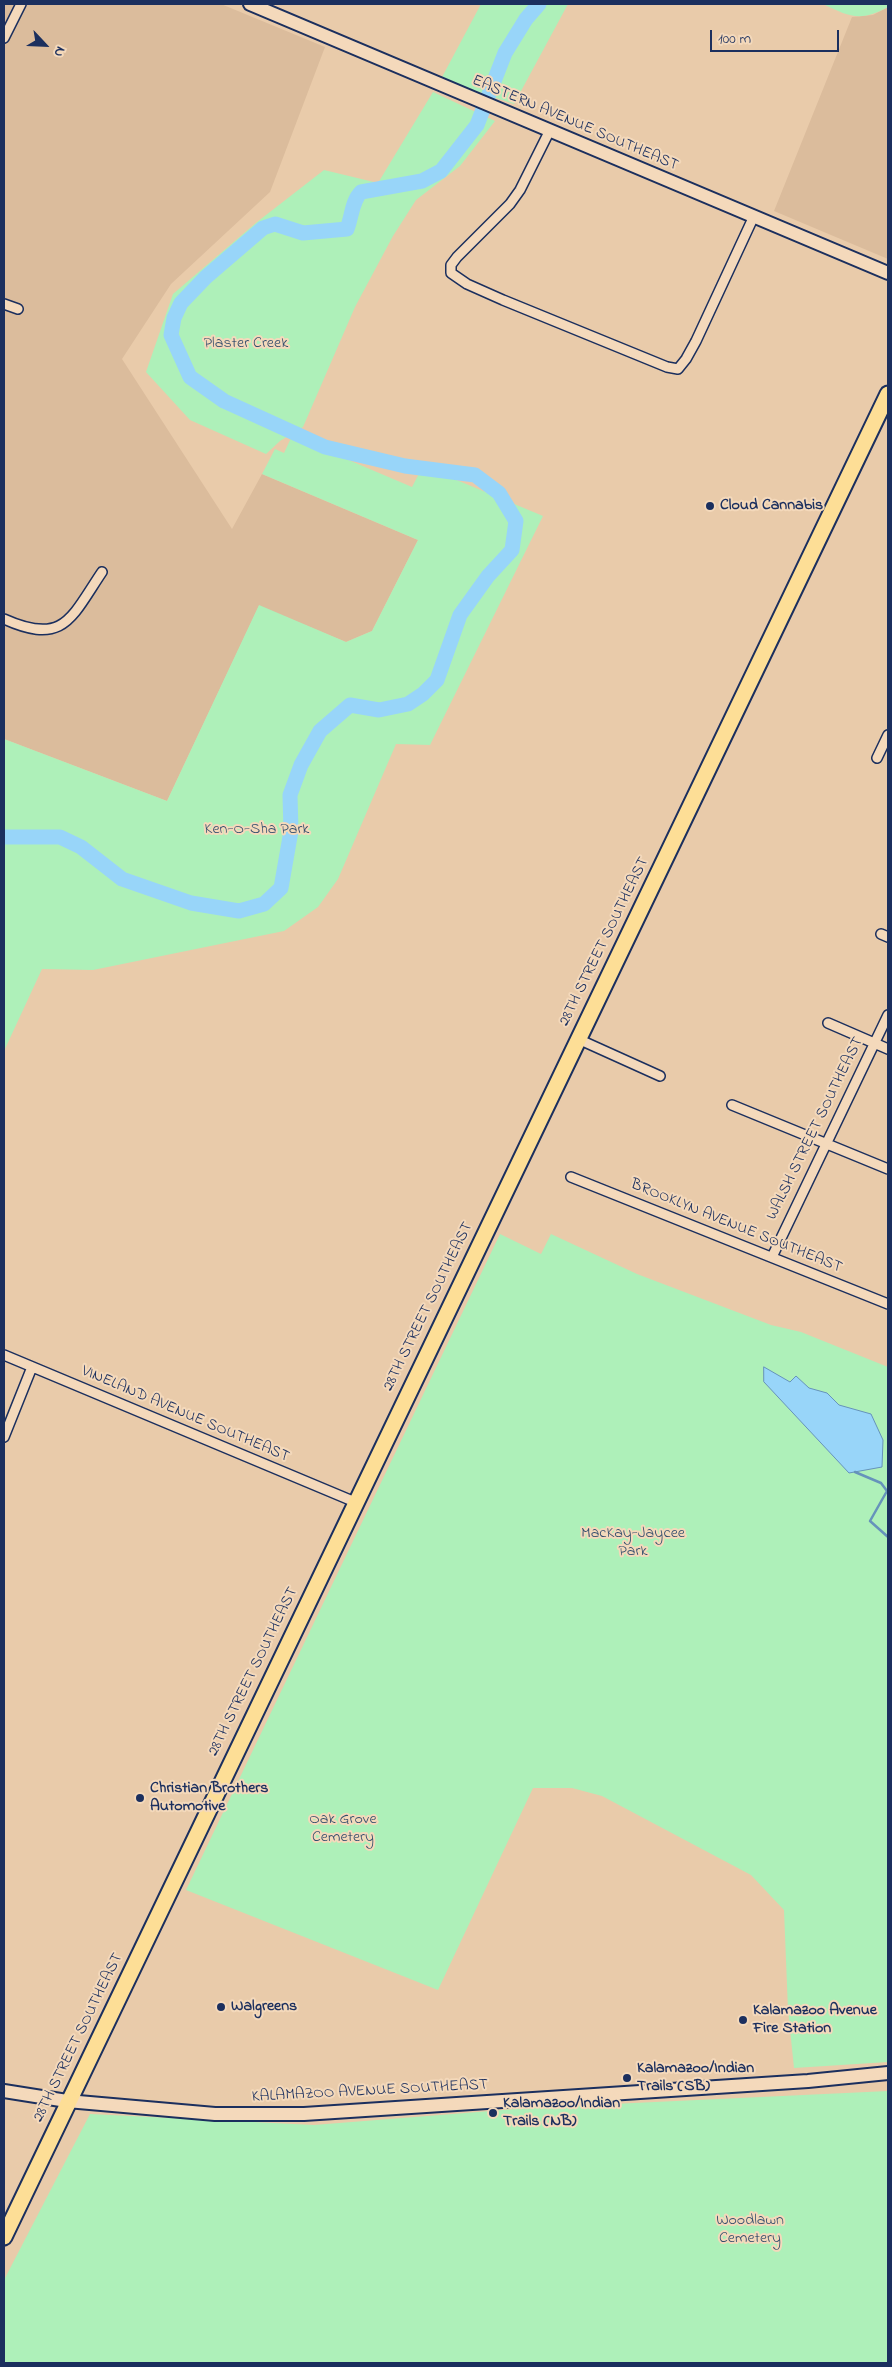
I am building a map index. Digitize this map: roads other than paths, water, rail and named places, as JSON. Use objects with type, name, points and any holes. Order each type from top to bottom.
[{"type":"main road","name":"EASTERN AVENUE SOUTHEAST","points":[[250,4],[469,98],[550,130],[888,273]]},
{"type":"main road","name":"28TH STREET SOUTHEAST","points":[[4,2237],[67,2101],[888,394]]},
{"type":"main road","name":"KALAMAZOO AVENUE SOUTHEAST","points":[[4,2091],[67,2101],[215,2114],[304,2114],[808,2081],[888,2073]]},
{"type":"street","points":[[4,38],[20,4]]},
{"type":"street","points":[[550,130],[520,190],[510,204],[451,265],[451,273],[467,284],[667,367],[678,369],[686,360],[696,341],[754,216]]},
{"type":"street","points":[[4,304],[18,309]]},
{"type":"street","points":[[4,619],[42,631],[58,628],[72,616],[102,572]]},
{"type":"street","points":[[877,758],[888,735]]},
{"type":"street","name":"WALSH STREET SOUTHEAST","points":[[772,1257],[888,1015]]},
{"type":"street","points":[[828,1023],[888,1049]]},
{"type":"street","points":[[578,1039],[660,1076]]},
{"type":"street","points":[[732,1105],[888,1169]]},
{"type":"street","name":"BROOKLYN AVENUE SOUTHEAST","points":[[572,1178],[888,1304]]},
{"type":"street","name":"VINELAND AVENUE SOUTHEAST","points":[[4,1354],[355,1502]]},
{"type":"street","points":[[4,1437],[32,1367]]},
{"type":"water","points":[[764,1367],[790,1382],[796,1376],[809,1388],[827,1393],[839,1405],[871,1414],[883,1440],[882,1467],[849,1473],[764,1382]]},
{"type":"waterway","name":"Plaster Creek","points":[[4,837],[60,837],[81,847],[122,879],[191,903],[239,911],[264,904],[281,888],[291,831],[290,795],[301,765],[320,731],[350,705],[379,710],[408,704],[423,694],[437,680],[460,615],[488,576],[512,550],[516,521],[499,493],[475,475],[405,466],[325,447],[224,401],[190,377],[171,335],[174,318],[181,303],[206,277],[263,228],[275,224],[303,233],[347,229],[354,204],[361,192],[422,181],[441,171],[477,125],[505,53],[526,19],[539,4]]},
{"type":"waterway","points":[[855,1472],[881,1483],[887,1491],[870,1521],[888,1537]]},
{"type":"place","name":"Cloud Cannabis","points":[[710,506]]},
{"type":"place","name":"Christian Brothers Automotive","points":[[140,1798]]},
{"type":"place","name":"Walgreens","points":[[221,2007]]},
{"type":"place","name":"Kalamazoo Avenue Fire Station","points":[[743,2020]]},
{"type":"place","name":"Kalamazoo/Indian Trails (SB)","points":[[627,2078]]},
{"type":"place","name":"Kalamazoo/Indian Trails (NB)","points":[[493,2113]]},
{"type":"park label","name":"Ken-O-Sha Park","points":[[257,830]]},
{"type":"park label","name":"MacKay-Jaycee Park","points":[[633,1543]]},
{"type":"park label","name":"Oak Grove Cemetery","points":[[343,1829]]},
{"type":"park label","name":"Woodlawn Cemetery","points":[[750,2230]]}]
